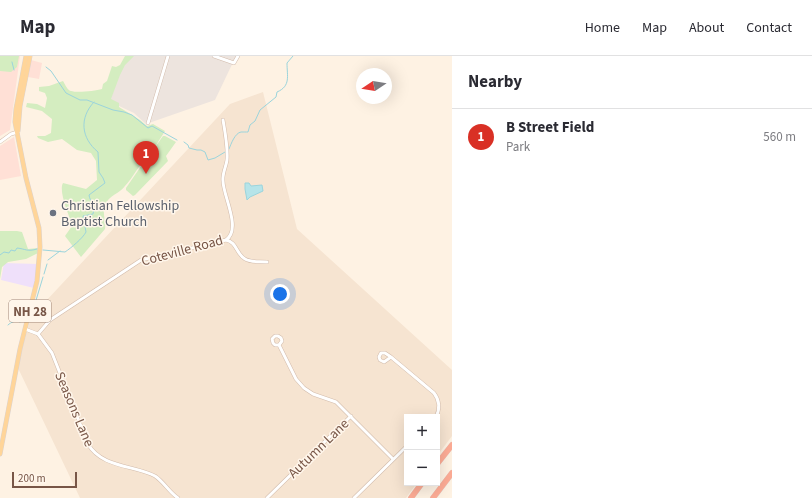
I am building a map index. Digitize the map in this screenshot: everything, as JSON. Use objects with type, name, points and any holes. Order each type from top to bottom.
[{"type":"highway","points":[[447,451],[452,439]]},
{"type":"highway","points":[[440,460],[452,445]]},
{"type":"highway","points":[[433,498],[452,473]]},
{"type":"highway","points":[[438,491],[446,486],[452,479]]},
{"type":"highway","points":[[411,498],[420,486]]},
{"type":"main road","name":"NH 28","points":[[0,454],[20,350],[38,275],[40,242],[39,228],[24,168],[15,114],[26,56]]},
{"type":"main road","name":"NH 28","points":[[18,132],[20,106],[30,56]]},
{"type":"street","points":[[148,123],[168,56]]},
{"type":"street","points":[[214,56],[234,63],[238,56]]},
{"type":"street","name":"Coteville Road","points":[[38,334],[50,320],[141,260],[226,240],[231,234],[231,214],[222,180],[227,155],[223,120]]},
{"type":"street","points":[[0,142],[11,134],[18,132]]},
{"type":"street","points":[[231,234],[233,242],[245,259],[251,262],[267,262]]},
{"type":"street","points":[[226,240],[233,242]]},
{"type":"street","points":[[25,329],[38,334]]},
{"type":"street","name":"Seasons Lane","points":[[38,334],[52,353],[86,440],[94,453],[107,460],[155,476],[163,482],[172,494],[178,498]]},
{"type":"street","points":[[279,345],[296,379],[304,388],[313,394],[335,401],[393,459]]},
{"type":"street","points":[[391,357],[436,395],[439,406],[437,414]]},
{"type":"street","name":"Autumn Lane","points":[[267,498],[351,416]]},
{"type":"street","points":[[354,498],[404,449]]},
{"type":"shaded area","points":[[0,56],[20,56],[10,130],[0,136]]},
{"type":"shaded area","points":[[130,56],[236,56],[215,100],[146,124],[134,113],[104,99]]},
{"type":"shaded area","points":[[31,60],[42,63],[39,79],[28,77]]},
{"type":"shaded area","points":[[263,92],[297,229],[452,370],[452,436],[440,452],[440,414],[404,414],[404,486],[415,486],[406,498],[80,498],[18,368],[31,317],[230,104]]},
{"type":"shaded area","points":[[14,137],[21,176],[0,180],[0,146]]},
{"type":"shaded area","points":[[4,263],[38,264],[34,288],[1,280]]},
{"type":"green space","points":[[0,56],[19,56],[17,67],[11,72],[0,71]]},
{"type":"green space","points":[[125,56],[134,56],[125,65],[111,99],[119,103],[119,107],[147,126],[153,124],[165,131],[153,150],[163,136],[176,142],[166,156],[168,161],[135,195],[133,196],[126,190],[126,188],[146,159],[123,189],[109,199],[104,208],[105,229],[81,257],[65,236],[72,226],[63,198],[62,187],[63,183],[86,189],[97,180],[96,161],[91,153],[77,150],[62,139],[48,142],[38,138],[37,136],[45,136],[51,133],[52,119],[42,111],[26,107],[27,103],[37,104],[45,108],[47,98],[45,93],[39,91],[39,87],[49,86],[63,81],[68,89],[74,92],[86,92],[102,89],[103,84],[107,81],[112,66],[116,67],[120,65]]},
{"type":"green space","points":[[0,231],[22,232],[28,249],[38,248],[38,253],[26,259],[8,262],[2,267],[0,279]]},
{"type":"water","points":[[245,183],[249,183],[251,186],[262,185],[263,191],[247,200]]},
{"type":"waterway","points":[[229,149],[237,134],[241,132],[248,132],[250,125],[255,121],[260,110],[276,97],[277,92],[284,87],[288,76],[287,63],[293,56]]},
{"type":"waterway","points":[[12,62],[14,70]]},
{"type":"waterway","points":[[46,67],[51,71],[66,93],[80,100],[87,100],[113,110],[132,115],[148,128],[152,126],[177,140]]},
{"type":"waterway","points":[[43,250],[65,252],[82,237],[86,232],[83,216],[93,214],[94,210],[89,195],[105,183],[99,172],[98,152],[88,141],[84,128],[86,115],[94,102]]},
{"type":"waterway","points":[[184,142],[189,148],[205,152],[208,160],[225,152]]},
{"type":"waterway","points":[[0,255],[4,252],[9,253],[11,250],[15,251],[17,248],[29,250],[37,249]]},
{"type":"waterway","points":[[48,260],[60,251]]},
{"type":"waterway","points":[[44,274],[47,264]]},
{"type":"waterway","points":[[34,307],[43,277]]},
{"type":"waterway","points":[[8,325],[23,320],[26,310]]},
{"type":"place","name":"B Street Field","points":[[146,174]]},
{"type":"place","name":"Christian Fellowship Baptist Church","points":[[53,213]]}]
